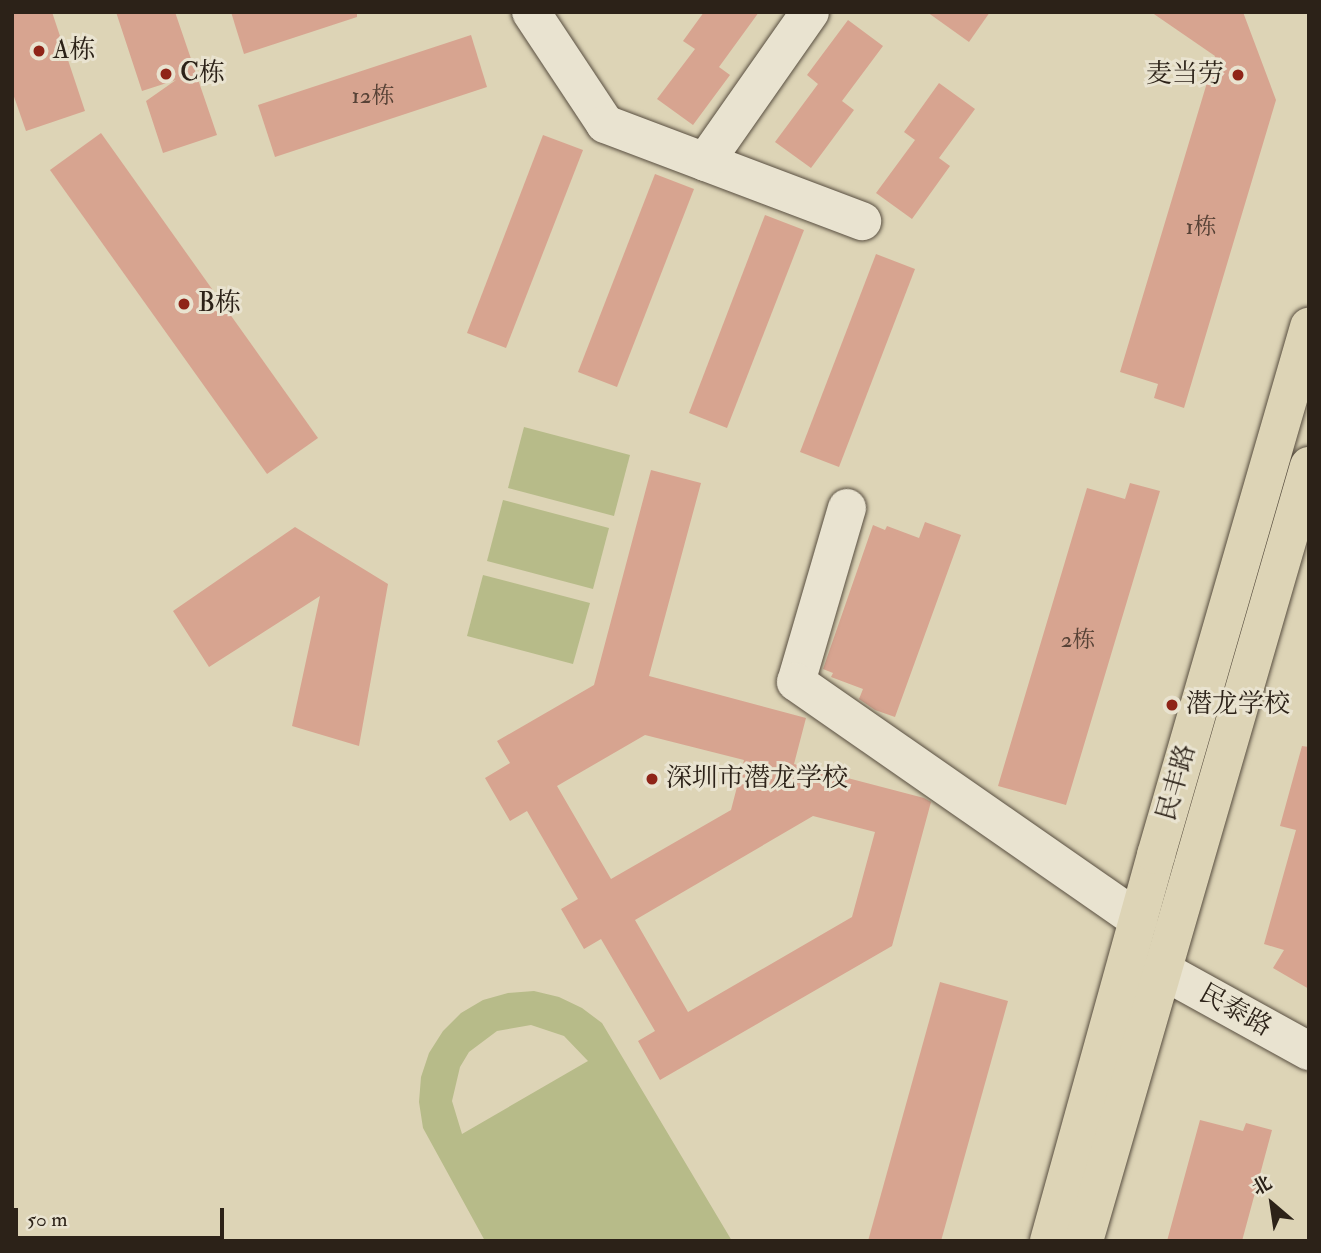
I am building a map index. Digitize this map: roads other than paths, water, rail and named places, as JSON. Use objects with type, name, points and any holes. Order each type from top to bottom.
[{"type":"main road","name":"民丰路","points":[[1049,1241],[1138,920],[1309,327]]},
{"type":"main road","name":"民丰路","points":[[1084,1241],[1309,466]]},
{"type":"street","points":[[531,12],[606,124],[862,221]]},
{"type":"street","points":[[705,162],[810,12]]},
{"type":"street","points":[[847,508],[796,682],[1138,920]]},
{"type":"street","name":"民泰路","points":[[1162,970],[1309,1051]]},
{"type":"place","name":"A栋","points":[[39,51]]},
{"type":"place","name":"C栋","points":[[166,74]]},
{"type":"place","name":"麦当劳","points":[[1238,75]]},
{"type":"place","name":"B栋","points":[[184,304]]},
{"type":"place","name":"潜龙学校","points":[[1172,705]]},
{"type":"place","name":"深圳市潜龙学校","points":[[652,779]]}]
